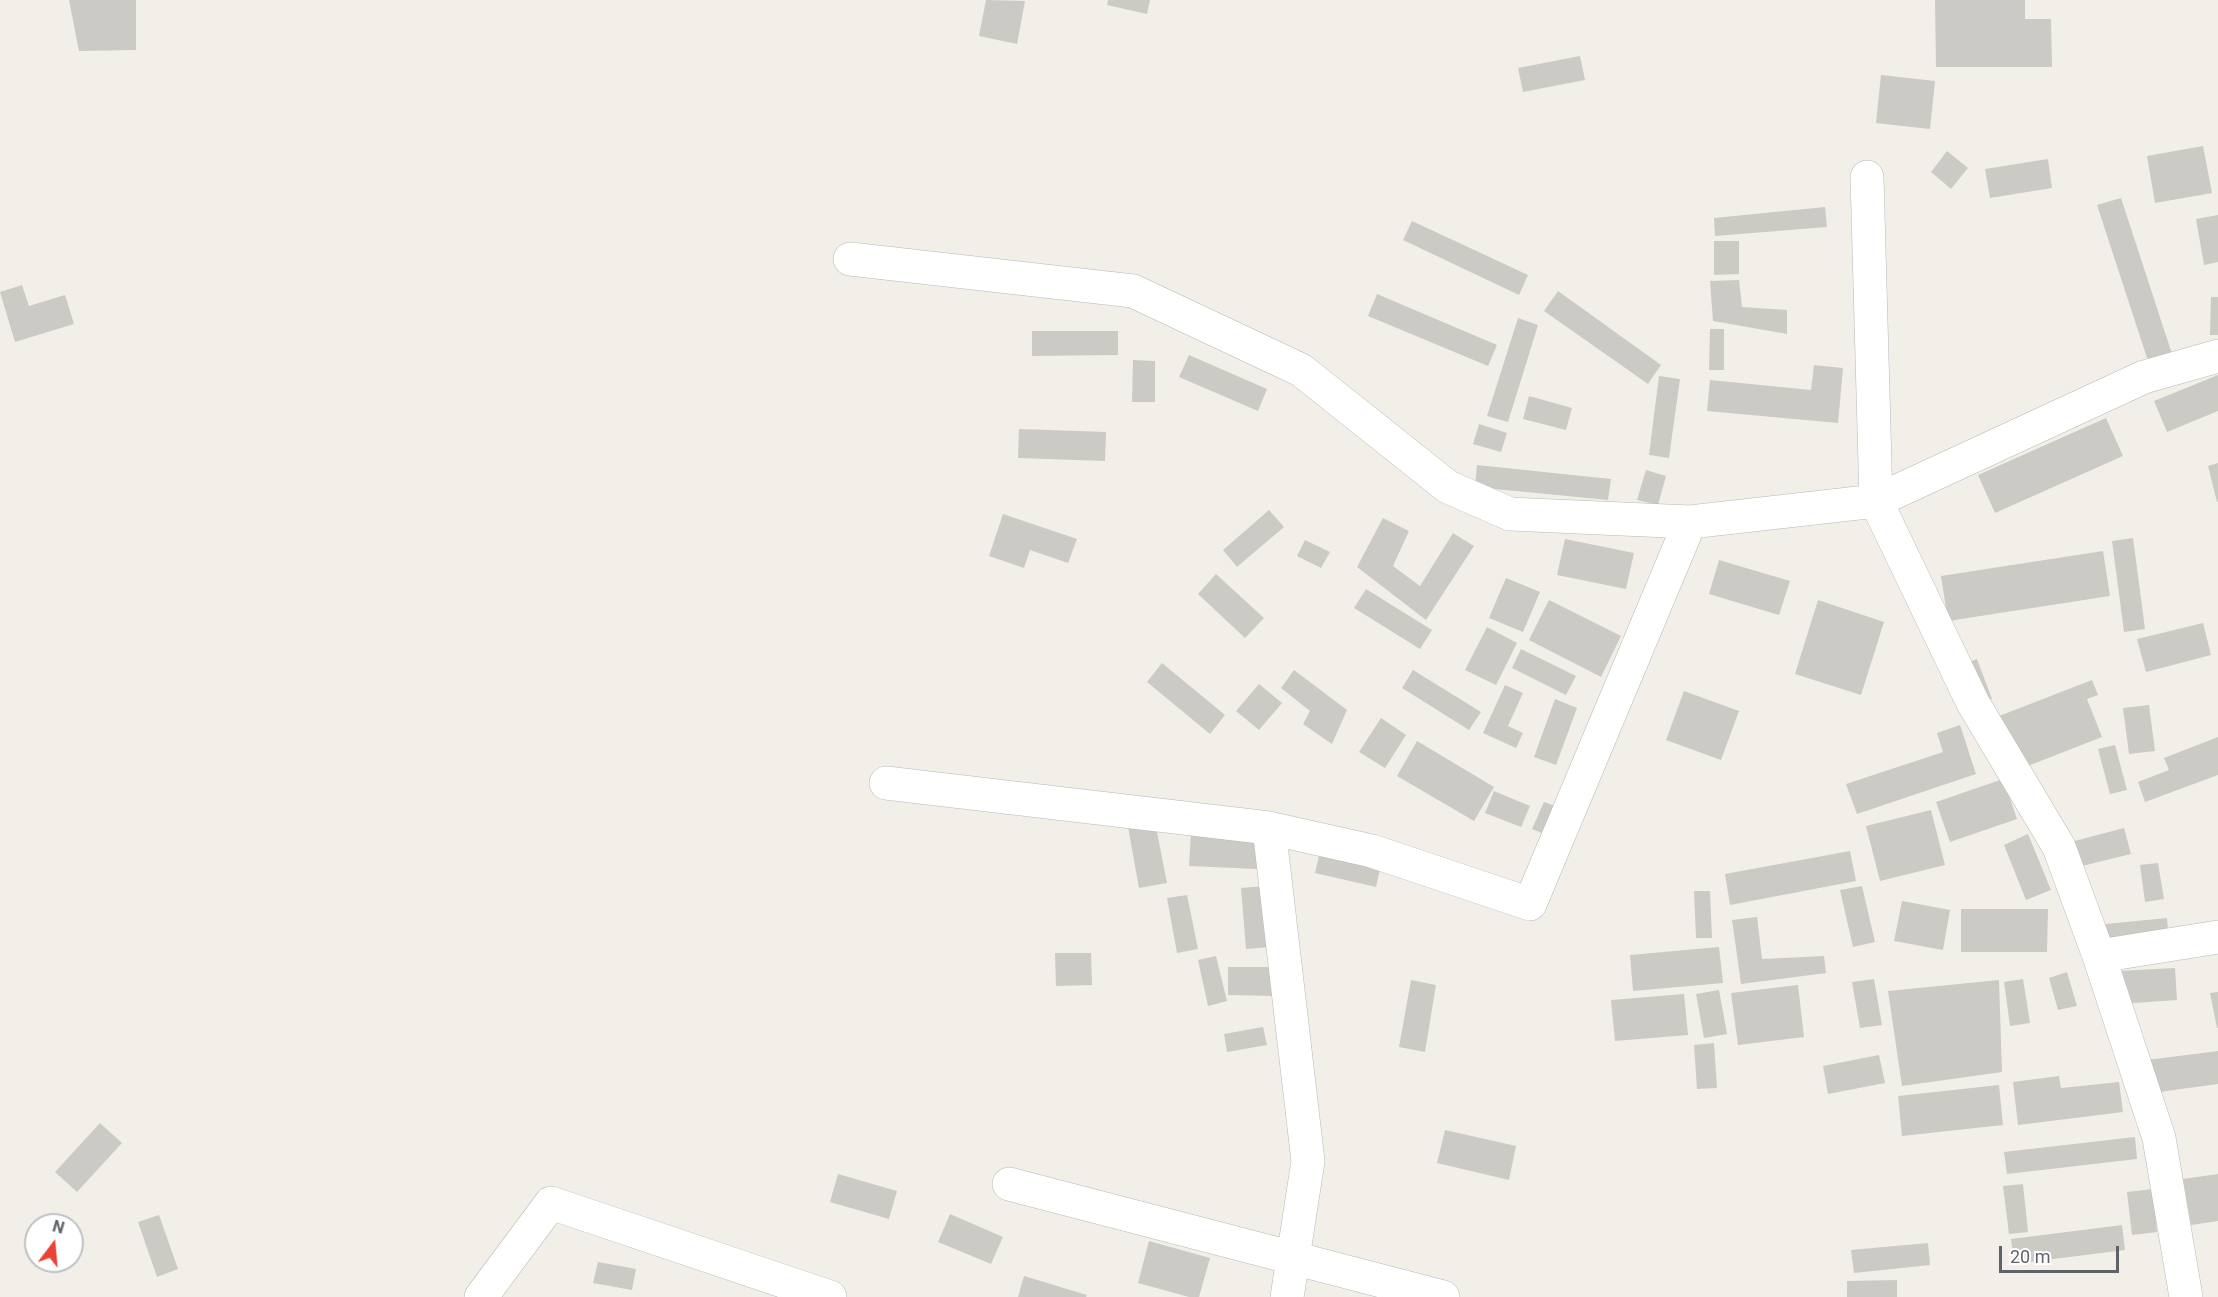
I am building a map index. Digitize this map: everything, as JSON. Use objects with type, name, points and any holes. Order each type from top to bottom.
[{"type":"street","points":[[1867,177],[1876,501],[1973,703],[2059,847],[2099,956],[2159,1138],[2186,1297]]},
{"type":"street","points":[[850,259],[1133,291],[1301,370],[1448,487],[1510,514],[1690,522],[1876,501],[2144,377],[2218,356]]},
{"type":"street","points":[[886,783],[1269,828],[1372,851],[1530,904],[1690,522]]},
{"type":"street","points":[[1269,828],[1308,1161],[1287,1297]]},
{"type":"street","points":[[2099,956],[2218,937]]},
{"type":"street","points":[[1009,1184],[1443,1297]]},
{"type":"street","points":[[481,1297],[551,1203],[830,1297]]},
{"type":"building","points":[[69,0],[136,0],[136,50],[79,51]]},
{"type":"building","points":[[986,0],[1025,1],[1017,44],[979,36]]},
{"type":"building","points":[[1108,0],[1150,0],[1147,14],[1107,5]]},
{"type":"building","points":[[1935,0],[2025,0],[2025,19],[2051,19],[2052,67],[1936,67]]},
{"type":"building","points":[[1580,56],[1585,80],[1523,92],[1518,68]]},
{"type":"building","points":[[1881,75],[1935,81],[1930,129],[1876,123]]},
{"type":"building","points":[[2203,146],[2212,193],[2155,203],[2147,156]]},
{"type":"building","points":[[1947,151],[1968,168],[1951,189],[1931,172]]},
{"type":"building","points":[[2048,159],[2052,188],[1990,198],[1985,169]]},
{"type":"building","points":[[2121,198],[2173,357],[2149,364],[2097,205]]},
{"type":"building","points":[[1825,207],[1827,227],[1715,236],[1714,218]]},
{"type":"building","points":[[2218,215],[2218,262],[2204,265],[2196,219]]},
{"type":"building","points":[[1412,221],[1528,275],[1519,295],[1403,240]]},
{"type":"building","points":[[1714,241],[1739,241],[1739,274],[1714,275]]},
{"type":"building","points":[[1739,280],[1742,307],[1787,310],[1787,334],[1713,321],[1710,281]]},
{"type":"building","points":[[22,285],[29,306],[65,295],[74,324],[15,342],[0,292]]},
{"type":"building","points":[[1558,291],[1661,365],[1648,384],[1544,311]]},
{"type":"building","points":[[1377,294],[1497,345],[1488,366],[1368,316]]},
{"type":"building","points":[[2211,297],[2218,297],[2218,335],[2210,335]]},
{"type":"building","points":[[1518,318],[1538,325],[1508,422],[1487,416]]},
{"type":"building","points":[[1710,329],[1724,329],[1724,370],[1709,370]]},
{"type":"building","points":[[1032,331],[1118,331],[1118,355],[1032,356]]},
{"type":"building","points":[[1189,355],[1267,389],[1258,411],[1179,377]]},
{"type":"building","points":[[1133,360],[1155,361],[1155,402],[1132,402]]},
{"type":"building","points":[[1814,365],[1843,368],[1838,423],[1707,411],[1710,380],[1811,390]]},
{"type":"building","points":[[2218,375],[2218,411],[2167,432],[2154,401]]},
{"type":"building","points":[[1659,376],[1680,379],[1669,458],[1649,455]]},
{"type":"building","points":[[1529,396],[1572,408],[1566,430],[1523,419]]},
{"type":"building","points":[[2106,418],[2123,456],[1995,513],[1978,475]]},
{"type":"building","points":[[1479,424],[1507,433],[1501,452],[1473,444]]},
{"type":"building","points":[[1019,429],[1106,432],[1105,461],[1018,458]]},
{"type":"building","points":[[2218,463],[2218,502],[2217,502],[2208,466]]},
{"type":"building","points":[[1477,465],[1611,479],[1608,500],[1475,487]]},
{"type":"building","points":[[1646,470],[1666,476],[1658,505],[1637,500]]},
{"type":"building","points":[[1269,510],[1284,527],[1237,567],[1223,550]]},
{"type":"building","points":[[1003,514],[1077,539],[1068,563],[1030,550],[1024,568],[989,556]]},
{"type":"building","points":[[1383,518],[1409,531],[1393,566],[1420,586],[1453,533],[1474,546],[1426,620],[1357,567]]},
{"type":"building","points":[[2133,538],[2145,629],[2124,632],[2112,541]]},
{"type":"building","points":[[1565,539],[1634,553],[1626,589],[1557,575]]},
{"type":"building","points":[[1305,540],[1330,552],[1321,568],[1297,556]]},
{"type":"building","points":[[2103,551],[2110,596],[1948,621],[1941,576]]},
{"type":"building","points":[[1719,560],[1790,581],[1779,615],[1709,594]]},
{"type":"building","points":[[1216,574],[1264,618],[1245,638],[1198,594]]},
{"type":"building","points":[[1506,578],[1540,592],[1523,632],[1489,618]]},
{"type":"building","points":[[1366,589],[1432,630],[1420,649],[1354,608]]},
{"type":"building","points":[[1549,600],[1621,636],[1601,677],[1529,640]]},
{"type":"building","points":[[1818,600],[1884,622],[1861,695],[1795,674]]},
{"type":"building","points":[[2203,623],[2211,655],[2146,672],[2137,639]]},
{"type":"building","points":[[1487,627],[1517,643],[1496,685],[1465,670]]},
{"type":"building","points":[[1521,649],[1576,676],[1566,695],[1512,668]]},
{"type":"building","points":[[1977,659],[1992,699],[1979,704],[1964,664]]},
{"type":"building","points":[[1162,663],[1225,715],[1210,734],[1147,682]]},
{"type":"building","points":[[1294,670],[1347,710],[1332,744],[1303,724],[1310,711],[1281,688]]},
{"type":"building","points":[[1413,670],[1481,712],[1469,730],[1402,688]]},
{"type":"building","points":[[2092,680],[2098,695],[2087,699],[2102,737],[2015,771],[1994,718]]},
{"type":"building","points":[[1259,684],[1282,703],[1259,730],[1236,711]]},
{"type":"building","points":[[1505,685],[1523,693],[1508,726],[1523,733],[1516,748],[1483,733]]},
{"type":"building","points":[[1684,691],[1739,711],[1721,760],[1666,740]]},
{"type":"building","points":[[1555,699],[1577,708],[1556,765],[1534,757]]},
{"type":"building","points":[[2149,705],[2155,751],[2129,754],[2123,708]]},
{"type":"building","points":[[1381,718],[1406,735],[1385,768],[1359,752]]},
{"type":"building","points":[[1960,725],[1976,774],[1857,814],[1846,784],[1943,752],[1937,733]]},
{"type":"building","points":[[2218,737],[2218,775],[2145,802],[2138,782],[2169,770],[2164,758]]},
{"type":"building","points":[[1417,741],[1494,787],[1474,821],[1397,776]]},
{"type":"building","points":[[2115,745],[2127,790],[2110,794],[2098,749]]},
{"type":"building","points":[[2003,779],[2017,819],[1950,842],[1936,802]]},
{"type":"building","points":[[1494,791],[1530,806],[1521,827],[1485,813]]},
{"type":"building","points":[[1544,802],[1555,806],[1544,834],[1532,829]]},
{"type":"building","points":[[1931,810],[1945,865],[1880,881],[1866,826]]},
{"type":"building","points":[[1155,822],[1167,883],[1139,888],[1128,827]]},
{"type":"building","points":[[2124,828],[2131,854],[2074,868],[2067,843]]},
{"type":"building","points":[[1191,832],[1259,835],[1257,869],[1189,866]]},
{"type":"building","points":[[2028,834],[2051,890],[2026,900],[2004,845]]},
{"type":"building","points":[[1320,851],[1381,865],[1376,887],[1315,873]]},
{"type":"building","points":[[1850,851],[1856,881],[1730,905],[1725,874]]},
{"type":"building","points":[[2158,863],[2164,899],[2145,902],[2140,865]]},
{"type":"building","points":[[1265,886],[1270,947],[1246,949],[1241,888]]},
{"type":"building","points":[[1862,886],[1875,942],[1853,947],[1840,890]]},
{"type":"building","points":[[1694,891],[1710,891],[1712,938],[1696,938]]},
{"type":"building","points":[[1187,895],[1198,949],[1177,953],[1167,898]]},
{"type":"building","points":[[1902,901],[1950,910],[1943,950],[1894,941]]},
{"type":"building","points":[[1961,909],[2048,909],[2047,952],[1961,952]]},
{"type":"building","points":[[1757,917],[1762,959],[1824,956],[1826,973],[1741,984],[1732,920]]},
{"type":"building","points":[[2167,918],[2169,940],[2098,945],[2096,925]]},
{"type":"building","points":[[1719,947],[1723,983],[1633,991],[1630,955]]},
{"type":"building","points":[[1055,953],[1091,953],[1092,985],[1056,986]]},
{"type":"building","points":[[1216,956],[1227,1001],[1208,1006],[1198,960]]},
{"type":"building","points":[[1228,967],[1273,967],[1273,996],[1228,995]]},
{"type":"building","points":[[2175,968],[2177,1000],[2120,1004],[2118,971]]},
{"type":"building","points":[[2067,972],[2077,1006],[2058,1010],[2049,978]]},
{"type":"building","points":[[1874,979],[1882,1025],[1860,1028],[1852,982]]},
{"type":"building","points":[[2023,979],[2030,1023],[2010,1026],[2004,982]]},
{"type":"building","points":[[1411,980],[1436,985],[1425,1052],[1399,1047]]},
{"type":"building","points":[[1999,980],[2002,1072],[1902,1086],[1888,991]]},
{"type":"building","points":[[1798,985],[1804,1037],[1738,1045],[1731,993]]},
{"type":"building","points":[[1719,990],[1727,1034],[1704,1038],[1696,994]]},
{"type":"building","points":[[2218,992],[2218,1028],[2217,1028],[2210,993]]},
{"type":"building","points":[[1684,994],[1688,1035],[1615,1041],[1611,1000]]},
{"type":"building","points":[[1263,1027],[1267,1045],[1227,1052],[1224,1034]]},
{"type":"building","points":[[1714,1043],[1717,1088],[1697,1089],[1694,1045]]},
{"type":"building","points":[[2218,1051],[2218,1084],[2152,1093],[2147,1060]]},
{"type":"building","points":[[1879,1055],[1885,1083],[1828,1094],[1823,1066]]},
{"type":"building","points":[[2059,1076],[2061,1088],[2119,1082],[2123,1112],[2018,1125],[2013,1082]]},
{"type":"building","points":[[1999,1085],[2003,1125],[1902,1136],[1898,1096]]},
{"type":"building","points":[[100,1123],[122,1143],[77,1192],[55,1172]]},
{"type":"building","points":[[1445,1130],[1516,1146],[1509,1180],[1437,1163]]},
{"type":"building","points":[[2135,1137],[2137,1159],[2007,1174],[2004,1152]]},
{"type":"building","points":[[838,1174],[897,1191],[889,1219],[830,1202]]},
{"type":"building","points":[[2218,1174],[2218,1221],[2191,1225],[2183,1179]]},
{"type":"building","points":[[2023,1184],[2028,1232],[2009,1234],[2003,1186]]},
{"type":"building","points":[[2153,1189],[2157,1232],[2132,1235],[2127,1192]]},
{"type":"building","points":[[950,1214],[1003,1237],[991,1264],[938,1242]]},
{"type":"building","points":[[159,1215],[178,1269],[157,1277],[138,1222]]},
{"type":"building","points":[[2122,1225],[2125,1250],[2014,1264],[2011,1239]]},
{"type":"building","points":[[1149,1241],[1210,1258],[1199,1297],[1189,1297],[1138,1283]]},
{"type":"building","points":[[1928,1243],[1930,1265],[1854,1273],[1851,1250]]},
{"type":"building","points":[[598,1262],[636,1269],[632,1290],[593,1283]]},
{"type":"building","points":[[1024,1276],[1087,1295],[1086,1297],[1018,1297]]},
{"type":"building","points":[[1897,1280],[1897,1297],[1847,1297],[1847,1281]]}]
